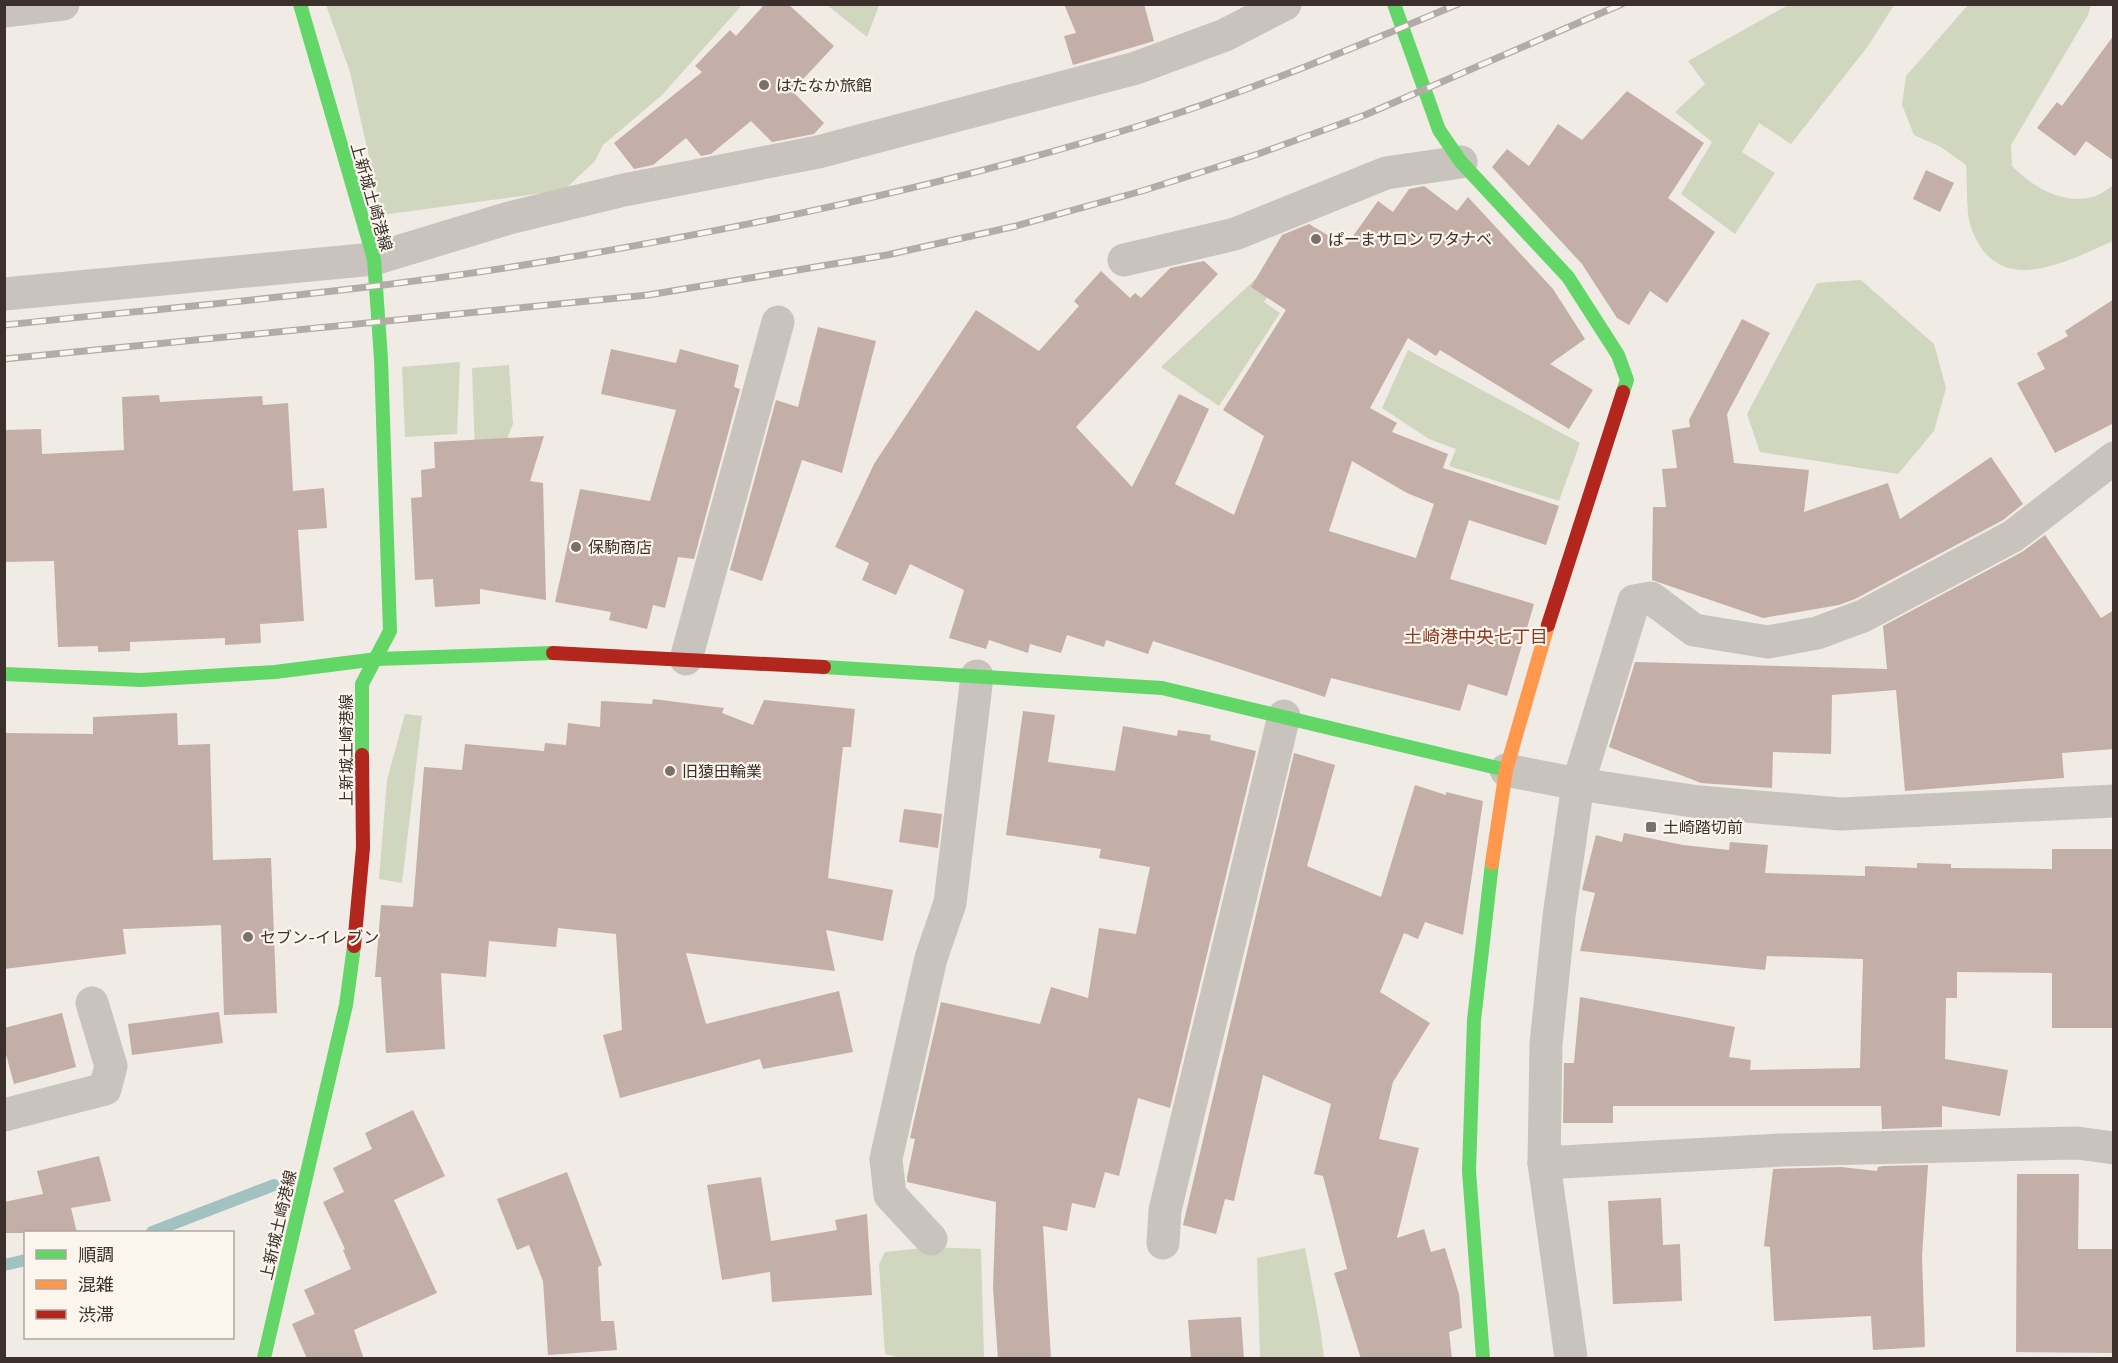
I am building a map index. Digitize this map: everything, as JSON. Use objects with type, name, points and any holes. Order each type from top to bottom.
[{"type":"street","points":[[4,11],[63,4]]},
{"type":"street","name":"上新城土崎港線","points":[[264,1359],[346,1005],[357,926],[363,848],[362,684],[390,631],[381,358],[374,258],[300,4]]},
{"type":"street","points":[[4,294],[374,258],[508,218],[624,190],[818,152],[1136,69],[1225,34],[1285,4]]},
{"type":"street","points":[[1394,4],[1439,130],[1461,162],[1568,277],[1618,355],[1627,380],[1561,579],[1506,770],[1482,934],[1474,1020],[1468,1171],[1483,1359]]},
{"type":"street","points":[[1124,260],[1235,234],[1386,173],[1461,162]]},
{"type":"street","points":[[686,659],[778,322]]},
{"type":"street","points":[[1571,1359],[1544,1163],[1546,1044],[1559,916],[1578,784],[1634,601],[1651,598],[1694,630],[1768,642],[1817,633],[1863,616],[2013,536],[2114,458]]},
{"type":"street","points":[[4,674],[141,680],[275,672],[377,659],[567,653],[976,676],[1162,688],[1506,770],[1578,784],[1698,802],[1841,814],[2114,801]]},
{"type":"street","points":[[931,1239],[890,1196],[886,1159],[931,958],[950,903],[976,676]]},
{"type":"street","points":[[1163,1243],[1165,1210],[1284,716]]},
{"type":"street","points":[[4,1115],[105,1089],[111,1066],[92,1003]]},
{"type":"street","points":[[1544,1163],[1782,1150],[2077,1143],[2114,1148]]},
{"type":"green space","points":[[879,4],[867,37],[827,5]]},
{"type":"green space","points":[[326,5],[742,5],[662,95],[603,145],[595,161],[564,190],[382,215],[350,72]]},
{"type":"green space","points":[[1788,5],[1894,5],[1868,46],[1791,144],[1759,123],[1742,152],[1775,173],[1735,234],[1681,194],[1712,142],[1675,112],[1705,84],[1688,61]]},
{"type":"green space","points":[[1968,5],[2091,5],[2088,15],[2011,145],[2012,166],[2038,187],[2059,196],[2082,199],[2093,197],[2113,186],[2113,241],[2074,258],[2034,269],[2015,269],[1998,264],[1984,251],[1970,223],[1966,165],[1941,147],[1914,135],[1902,105],[1906,76]]},
{"type":"green space","points":[[1261,274],[1277,284],[1264,302],[1280,313],[1219,406],[1161,367]]},
{"type":"green space","points":[[1861,280],[1934,344],[1946,388],[1934,431],[1898,474],[1760,452],[1747,414],[1817,283]]},
{"type":"green space","points":[[1408,350],[1580,443],[1559,501],[1449,466],[1456,449],[1429,439],[1382,408]]},
{"type":"green space","points":[[460,362],[457,434],[405,437],[402,367]]},
{"type":"green space","points":[[509,365],[513,424],[498,460],[475,452],[472,368]]},
{"type":"green space","points":[[405,714],[422,716],[402,883],[379,879],[387,780]]},
{"type":"green space","points":[[931,1247],[981,1249],[984,1358],[901,1358],[885,1354],[879,1264],[885,1252]]},
{"type":"green space","points":[[1305,1248],[1324,1358],[1260,1358],[1257,1258]]},
{"type":"building","points":[[765,4],[788,4],[834,46],[792,91],[824,123],[814,134],[772,142],[751,121],[711,154],[701,156],[686,138],[653,165],[634,169],[614,143],[702,72],[695,66],[730,30],[736,36]]},
{"type":"building","points":[[1064,4],[1144,4],[1154,41],[1073,65],[1064,36],[1076,33]]},
{"type":"building","points":[[2114,35],[2114,161],[2086,141],[2075,156],[2037,128],[2057,102],[2062,106]]},
{"type":"building","points":[[1627,91],[1704,143],[1668,198],[1715,232],[1667,303],[1650,291],[1629,325],[1617,318],[1582,264],[1492,167],[1507,149],[1529,166],[1558,124],[1582,140]]},
{"type":"building","points":[[1926,170],[1954,183],[1940,212],[1913,199]]},
{"type":"building","points":[[1424,186],[1457,211],[1468,197],[1553,289],[1585,339],[1550,364],[1593,390],[1569,429],[1440,350],[1436,356],[1408,338],[1370,408],[1397,423],[1392,432],[1448,454],[1443,468],[1559,506],[1546,545],[1469,520],[1450,579],[1534,604],[1507,696],[1468,684],[1460,711],[1331,678],[1325,697],[1153,641],[1148,654],[1106,640],[1104,647],[1067,635],[1061,653],[1030,644],[1028,653],[989,640],[986,649],[949,638],[964,590],[910,564],[896,595],[862,580],[869,563],[835,547],[874,464],[976,310],[1039,351],[1079,306],[1074,301],[1101,271],[1130,298],[1135,293],[1141,298],[1170,268],[1204,261],[1218,274],[1076,427],[1132,487],[1179,394],[1209,409],[1175,484],[1234,515],[1264,436],[1223,410],[1286,310],[1251,287],[1282,235],[1309,224],[1346,246],[1378,201],[1393,212],[1409,189]],"holes":[[[1352,461],[1407,493],[1434,504],[1416,558],[1329,531]]]},
{"type":"building","points":[[2114,299],[2114,423],[2055,453],[2017,383],[2045,369],[2037,353],[2068,336],[2065,331]]},
{"type":"building","points":[[1742,319],[1770,333],[1727,414],[1734,463],[1809,470],[1804,512],[1888,483],[1900,519],[1991,457],[2023,504],[2003,520],[1855,599],[1839,605],[1763,618],[1652,580],[1653,507],[1666,507],[1662,469],[1677,468],[1672,430],[1690,427],[1689,420]]},
{"type":"building","points":[[818,327],[876,341],[842,473],[802,460],[762,581],[730,570],[776,400],[798,407]]},
{"type":"building","points":[[611,349],[676,363],[680,349],[739,365],[734,387],[740,389],[694,559],[678,557],[665,608],[653,605],[647,629],[609,620],[611,612],[555,602],[580,489],[650,501],[676,410],[601,394]]},
{"type":"building","points":[[159,395],[160,402],[262,396],[263,405],[288,403],[293,491],[324,488],[327,528],[298,530],[304,621],[260,624],[261,643],[225,645],[225,638],[130,642],[130,651],[98,652],[98,646],[58,647],[54,561],[4,562],[4,430],[41,429],[42,454],[124,450],[122,397]]},
{"type":"building","points":[[544,436],[530,481],[543,483],[546,600],[480,589],[480,604],[435,607],[433,579],[415,580],[411,498],[422,497],[421,470],[435,468],[434,442]]},
{"type":"building","points":[[2045,535],[2101,618],[2114,610],[2114,749],[2062,753],[2064,778],[1905,791],[1896,690],[1832,695],[1831,754],[1773,752],[1772,788],[1701,783],[1609,747],[1635,662],[1887,669],[1883,626],[2022,552]]},
{"type":"building","points":[[653,699],[724,708],[722,713],[753,725],[764,700],[855,709],[851,747],[843,747],[828,878],[893,890],[883,941],[826,930],[835,971],[686,953],[706,1024],[839,991],[853,1052],[763,1069],[760,1059],[620,1098],[603,1035],[622,1030],[616,934],[558,928],[556,947],[489,941],[486,977],[441,973],[445,1049],[386,1053],[381,977],[375,977],[381,905],[413,907],[424,767],[462,770],[465,744],[544,751],[545,743],[566,745],[568,723],[600,727],[601,701],[652,704]]},
{"type":"building","points":[[1023,711],[1055,715],[1048,762],[1115,771],[1123,726],[1177,736],[1178,730],[1211,735],[1210,740],[1256,751],[1170,1108],[1138,1098],[1119,1176],[1105,1172],[1095,1208],[1072,1203],[1067,1231],[1043,1226],[1051,1359],[998,1359],[993,1288],[996,1202],[907,1182],[915,1139],[910,1138],[941,1002],[1040,1024],[1051,987],[1088,998],[1099,928],[1136,934],[1150,867],[1099,858],[1101,849],[1006,835]]},
{"type":"building","points":[[177,713],[178,745],[210,744],[213,860],[271,858],[277,1013],[224,1015],[221,925],[123,929],[126,954],[4,969],[4,733],[93,734],[93,717]]},
{"type":"building","points":[[1294,753],[1335,765],[1307,866],[1381,897],[1415,785],[1446,795],[1446,792],[1483,801],[1463,935],[1425,922],[1418,939],[1404,933],[1380,992],[1430,1023],[1393,1082],[1379,1139],[1419,1148],[1397,1238],[1424,1229],[1431,1252],[1445,1248],[1459,1294],[1462,1328],[1449,1332],[1452,1359],[1361,1359],[1334,1273],[1347,1269],[1323,1176],[1314,1174],[1331,1104],[1263,1075],[1234,1201],[1225,1199],[1216,1234],[1183,1225]]},
{"type":"building","points":[[904,809],[942,814],[938,848],[899,842]]},
{"type":"building","points":[[1624,833],[1683,845],[1729,850],[1730,842],[1768,845],[1765,873],[1865,876],[1865,866],[1917,868],[1917,863],[1951,864],[1951,868],[2052,869],[2052,849],[2114,849],[2114,1028],[2052,1028],[2052,973],[1957,972],[1957,998],[1946,998],[1945,1059],[2008,1070],[2000,1116],[1942,1106],[1942,1127],[1882,1129],[1881,1106],[1613,1106],[1613,1123],[1563,1123],[1564,1063],[1574,1063],[1580,997],[1735,1027],[1729,1057],[1751,1060],[1750,1070],[1860,1068],[1863,959],[1767,956],[1765,970],[1580,951],[1595,893],[1582,890],[1596,835],[1622,842]]},
{"type":"building","points":[[219,1012],[223,1043],[132,1055],[128,1024]]},
{"type":"building","points":[[62,1013],[76,1067],[14,1084],[4,1047],[4,1028]]},
{"type":"building","points":[[413,1110],[445,1176],[394,1200],[437,1293],[354,1330],[364,1359],[307,1359],[292,1324],[315,1314],[304,1290],[351,1269],[343,1250],[345,1249],[323,1202],[344,1192],[333,1168],[372,1149],[365,1133]]},
{"type":"building","points":[[99,1156],[111,1201],[71,1208],[77,1231],[4,1233],[4,1202],[43,1194],[37,1171]]},
{"type":"building","points":[[1928,1165],[1922,1256],[1925,1347],[1873,1350],[1871,1316],[1774,1321],[1770,1247],[1764,1246],[1773,1169],[1841,1167],[1877,1171],[1878,1167],[1883,1166]]},
{"type":"building","points":[[567,1172],[602,1265],[598,1267],[601,1321],[614,1321],[617,1350],[548,1355],[543,1281],[529,1245],[517,1250],[497,1199]]},
{"type":"building","points":[[2017,1174],[2079,1174],[2078,1249],[2114,1249],[2114,1353],[2016,1352]]},
{"type":"building","points":[[761,1177],[771,1241],[837,1230],[835,1220],[867,1214],[872,1295],[772,1302],[770,1272],[722,1280],[707,1185]]},
{"type":"building","points":[[1661,1198],[1663,1245],[1680,1244],[1682,1301],[1613,1304],[1608,1201]]},
{"type":"building","points":[[1241,1317],[1244,1359],[1191,1359],[1188,1320]]},
{"type":"waterway","points":[[155,1231],[274,1185]]},
{"type":"waterway","points":[[4,1265],[24,1260]]},
{"type":"railway","points":[[4,325],[274,298],[475,273],[693,235],[844,204],[1068,147],[1182,112],[1341,53],[1458,4]]},
{"type":"railway","points":[[4,359],[648,295],[887,255],[1016,226],[1142,191],[1258,154],[1365,115],[1622,4]]},
{"type":"traffic: fast","points":[[300,4],[374,259],[381,359],[390,631],[362,684],[362,755]]},
{"type":"traffic: fast","points":[[1394,4],[1439,130],[1461,162],[1568,277],[1618,355],[1627,380],[1623,392]]},
{"type":"traffic: fast","points":[[4,674],[141,680],[275,672],[377,659],[553,653]]},
{"type":"traffic: fast","points":[[824,667],[1162,688],[1506,770]]},
{"type":"traffic: fast","points":[[1483,1358],[1469,1171],[1474,1020],[1492,863]]},
{"type":"traffic: fast","points":[[264,1358],[346,1005],[354,946]]},
{"type":"traffic: slow","points":[[1492,863],[1506,770],[1548,625]]},
{"type":"traffic: jam","points":[[1548,625],[1623,392]]},
{"type":"traffic: jam","points":[[553,653],[824,667]]},
{"type":"traffic: jam","points":[[354,946],[363,848],[362,755]]},
{"type":"place","name":"はたなか旅館","points":[[764,85]]},
{"type":"place","name":"ぱーまサロン ワタナベ","points":[[1316,239]]},
{"type":"place","name":"保駒商店","points":[[576,547]]},
{"type":"place","name":"旧猿田輪業","points":[[670,771]]},
{"type":"place","name":"土崎踏切前","points":[[1651,827]]},
{"type":"place","name":"セブン-イレブン","points":[[248,937]]},
{"type":"district","name":"土崎港中央七丁目","points":[[1476,637]]}]
